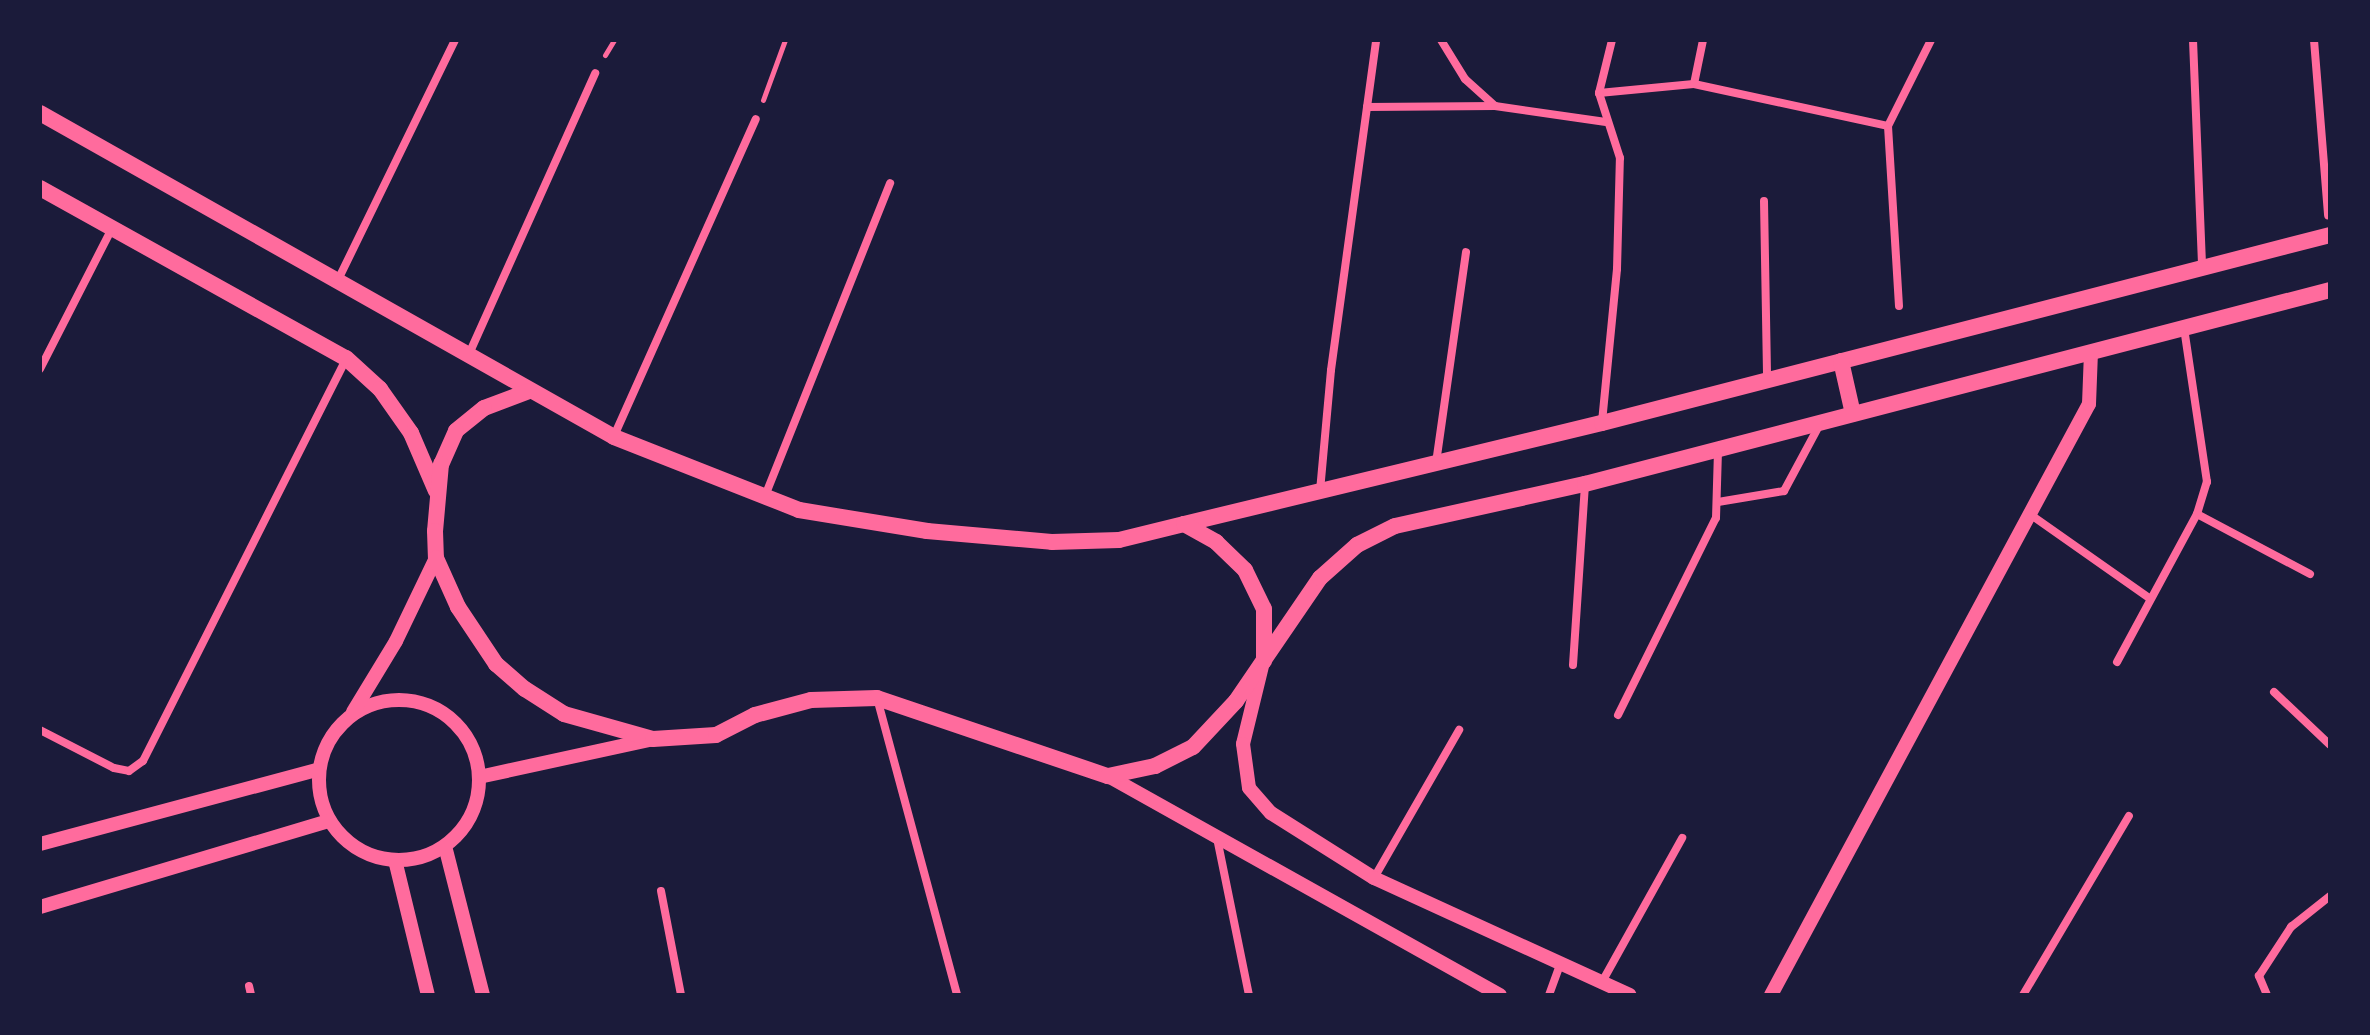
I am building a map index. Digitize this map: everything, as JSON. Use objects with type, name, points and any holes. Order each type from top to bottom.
[{"type":"main road","points":[[40,113],[273,240],[336,284],[469,354],[614,437],[799,510],[927,531],[1052,542],[1119,540],[1320,492],[1602,423],[2330,235]]},
{"type":"main road","points":[[40,188],[346,358],[380,389],[411,433],[436,491]]},
{"type":"main road","points":[[529,391],[484,408],[456,431],[436,491],[436,558],[458,607],[496,664],[525,689],[564,714],[653,739],[716,735],[755,715],[811,700],[877,698],[1108,776],[1155,766],[1193,747],[1236,701],[1320,578],[1357,545],[1395,526],[1438,514],[1585,484],[2330,290]]},
{"type":"main road","points":[[1841,361],[1853,414]]},
{"type":"main road","points":[[1184,524],[1216,542],[1245,570],[1264,609],[1264,661]]},
{"type":"street","points":[[336,284],[455,40]]},
{"type":"street","points":[[1320,492],[1376,40]]},
{"type":"street","points":[[1441,40],[1465,79],[1495,106]]},
{"type":"street","points":[[1602,423],[1617,269],[1620,158],[1599,93],[1612,40]]},
{"type":"street","points":[[1694,84],[1703,40]]},
{"type":"street","points":[[1899,306],[1888,126],[1931,40]]},
{"type":"street","points":[[2193,40],[2202,268]]},
{"type":"street","points":[[2314,40],[2328,215]]},
{"type":"street","points":[[469,354],[595,73]]},
{"type":"street","points":[[1599,93],[1694,84],[1888,126]]},
{"type":"street","points":[[1367,107],[1495,106],[1606,122]]},
{"type":"street","points":[[614,437],[756,119]]},
{"type":"street","points":[[765,496],[890,183]]},
{"type":"street","points":[[1764,201],[1767,381]]},
{"type":"street","points":[[40,369],[112,228]]},
{"type":"street","points":[[1436,464],[1466,252]]},
{"type":"street","points":[[2117,662],[2197,514],[2207,482],[2184,328]]},
{"type":"street","points":[[1771,995],[2089,404],[2091,352]]},
{"type":"street","points":[[40,730],[129,771],[143,761],[346,358]]},
{"type":"street","points":[[1718,502],[1784,491],[1821,422]]},
{"type":"street","points":[[1618,715],[1716,518],[1718,449]]},
{"type":"street","points":[[1573,665],[1585,484]]},
{"type":"street","points":[[2197,514],[2310,574]]},
{"type":"street","points":[[2031,515],[2149,598]]},
{"type":"street","points":[[351,716],[389,700],[416,701],[440,710],[461,728],[474,751],[479,777],[464,827],[445,846],[421,857],[395,860],[358,848],[329,821],[320,796],[319,769],[327,744],[351,716],[396,641],[436,558]]},
{"type":"street","points":[[1264,661],[1243,744],[1249,788],[1271,813],[1374,878],[1629,995]]},
{"type":"street","points":[[2274,692],[2330,745]]},
{"type":"street","points":[[877,698],[957,995]]},
{"type":"street","points":[[1374,878],[1459,730]]},
{"type":"street","points":[[479,777],[653,739]]},
{"type":"street","points":[[40,844],[319,769]]},
{"type":"street","points":[[1108,776],[1500,995]]},
{"type":"street","points":[[2023,995],[2129,816]]},
{"type":"street","points":[[40,907],[329,821]]},
{"type":"street","points":[[1217,837],[1249,995]]},
{"type":"street","points":[[1602,982],[1682,838]]},
{"type":"street","points":[[445,846],[483,995]]},
{"type":"street","points":[[395,860],[428,995]]},
{"type":"street","points":[[661,891],[681,995]]},
{"type":"street","points":[[2267,995],[2259,976],[2291,927],[2330,896]]},
{"type":"street","points":[[1549,995],[1561,962]]},
{"type":"path","points":[[756,119],[785,40]]}]
